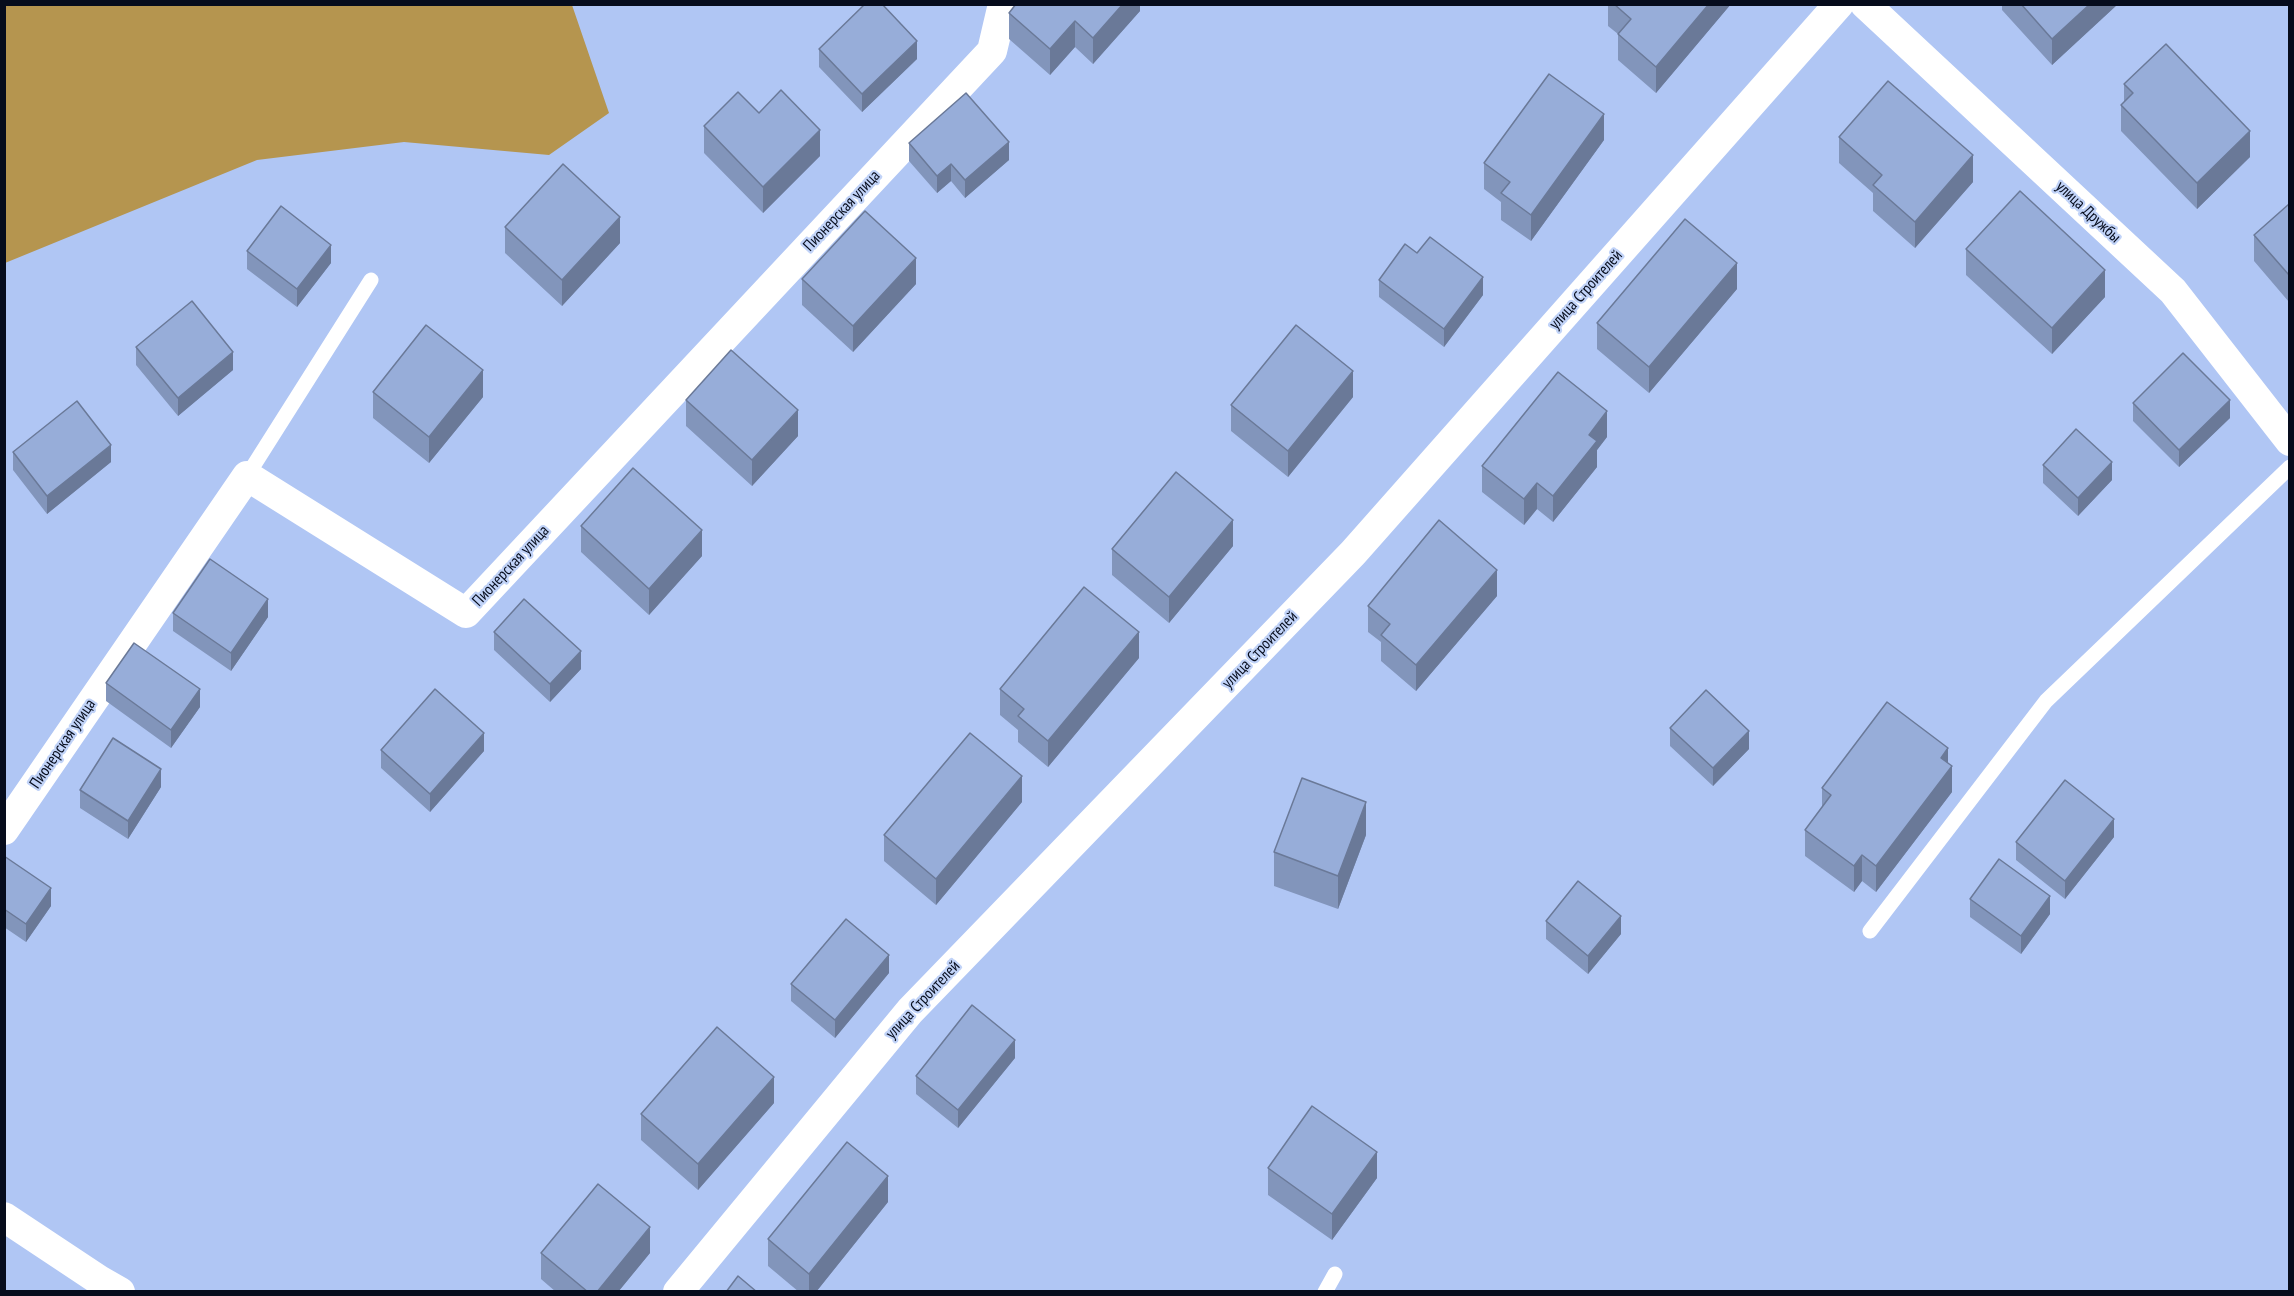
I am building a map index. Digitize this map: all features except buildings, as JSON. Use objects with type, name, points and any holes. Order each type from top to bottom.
[{"type":"street","name":"Пионерская улица","points":[[4,830],[247,476],[466,613],[992,51],[1003,4]]},
{"type":"street","name":"улица Строителей","points":[[678,1292],[910,1011],[1353,553],[1839,4]]},
{"type":"street","name":"улица Дружбы","points":[[1865,4],[2173,291],[2289,441]]},
{"type":"street","points":[[4,1217],[120,1292]]},
{"type":"lane","points":[[247,476],[371,280]]},
{"type":"lane","points":[[1870,931],[2046,701],[2289,467]]},
{"type":"lane","points":[[1325,1292],[1335,1274]]},
{"type":"shaded area","points":[[5,4],[572,5],[609,113],[549,155],[404,142],[257,160],[5,263]]}]
